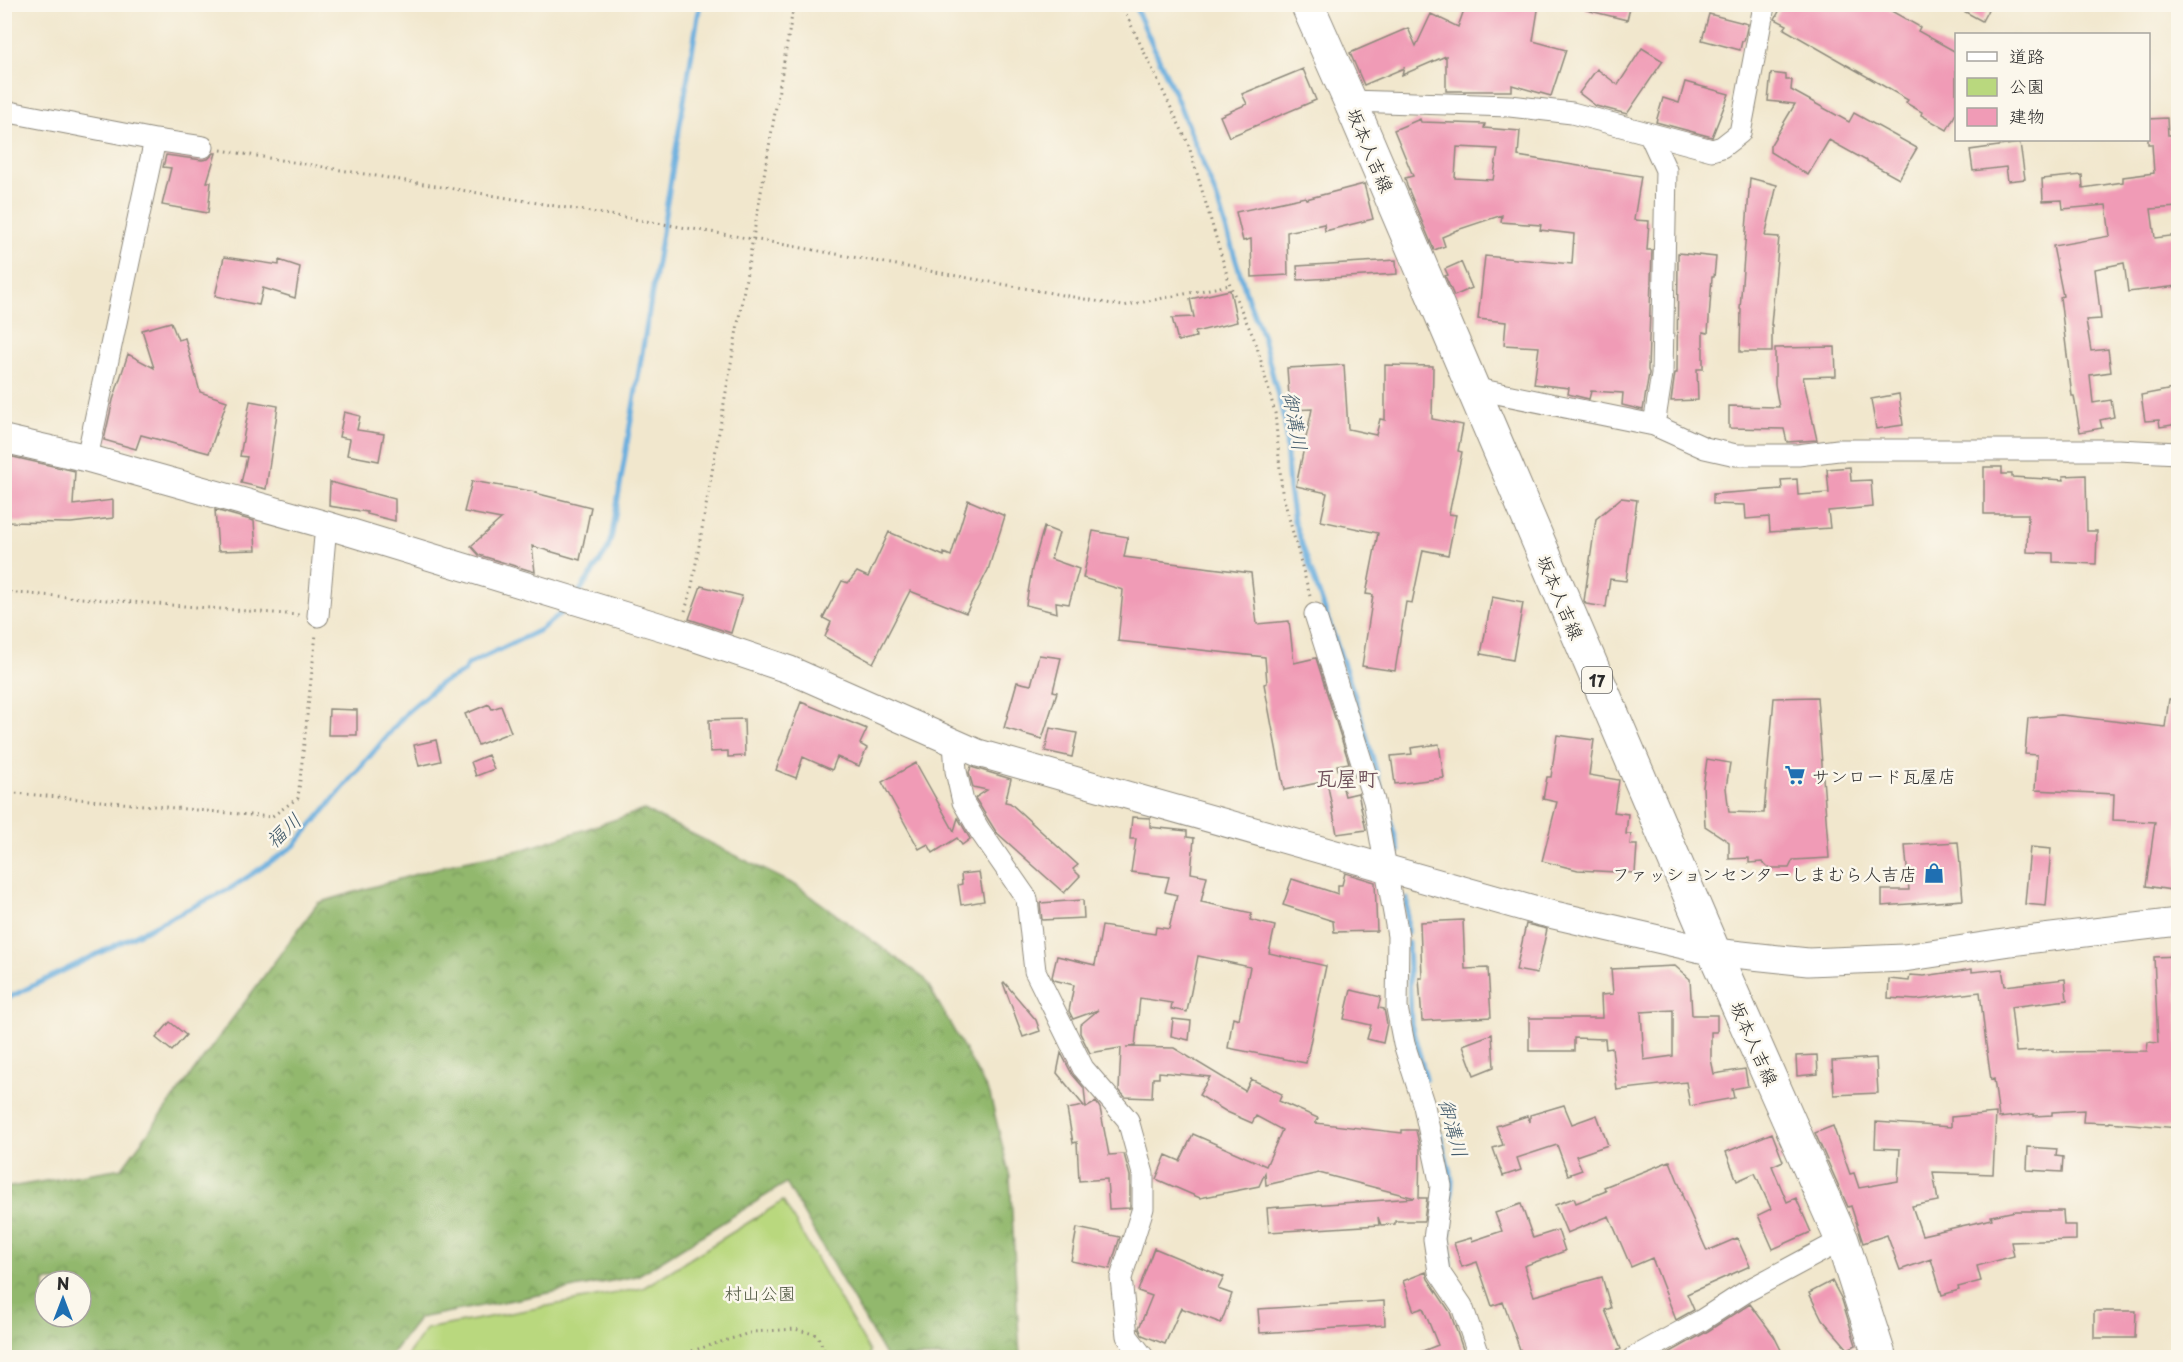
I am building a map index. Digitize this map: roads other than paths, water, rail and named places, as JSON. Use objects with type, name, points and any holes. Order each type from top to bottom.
[{"type":"main road","name":"坂本人吉線","points":[[1307,4],[1714,952],[1842,1240],[1880,1358]]},
{"type":"street","points":[[1350,101],[1510,106],[1572,113],[1712,150],[1722,147],[1740,133],[1764,6]]},
{"type":"street","points":[[4,111],[203,147]]},
{"type":"street","points":[[1650,135],[1666,170],[1662,374],[1654,425]]},
{"type":"street","points":[[87,458],[155,140]]},
{"type":"street","points":[[1472,388],[1654,425],[1705,448],[1736,455],[1798,455],[1838,450],[2118,450],[2178,453]]},
{"type":"street","points":[[4,439],[87,458],[326,525],[678,632],[790,670],[978,753],[1537,911],[1714,952],[1808,962],[1904,958],[2010,942],[2178,922]]},
{"type":"street","points":[[318,616],[326,525]]},
{"type":"street","points":[[1315,614],[1374,801],[1398,936],[1397,1008],[1404,1044],[1424,1106],[1441,1186],[1434,1239],[1439,1272],[1462,1306],[1480,1358]]},
{"type":"street","points":[[954,743],[956,771],[963,802],[1027,899],[1035,971],[1083,1068],[1128,1120],[1143,1174],[1143,1208],[1122,1278],[1127,1336],[1144,1358]]},
{"type":"street","points":[[1632,1358],[1842,1240]]},
{"type":"waterway","points":[[577,595],[607,551],[612,534],[700,4]]},
{"type":"waterway","name":"御溝川","points":[[1134,4],[1175,94],[1216,196],[1248,299],[1262,334],[1285,422],[1289,489],[1294,521],[1356,700],[1399,851]]},
{"type":"waterway","name":"福川","points":[[4,1000],[231,888],[294,846],[408,711],[441,683],[464,672],[467,665],[540,630],[569,607]]},
{"type":"waterway","name":"御溝川","points":[[1407,899],[1407,933]]},
{"type":"waterway","name":"御溝川","points":[[1408,943],[1411,1024],[1426,1078]]},
{"type":"waterway","name":"御溝川","points":[[1440,1134],[1452,1180],[1449,1239],[1451,1276]]},
{"type":"place","name":"サンロード瓦屋店","points":[[1795,775]]},
{"type":"place","name":"ファッションセンターしまむら人吉店","points":[[1934,873]]},
{"type":"district","name":"瓦屋町","points":[[1347,777]]},
{"type":"park label","name":"村山公園","points":[[760,1292]]}]
